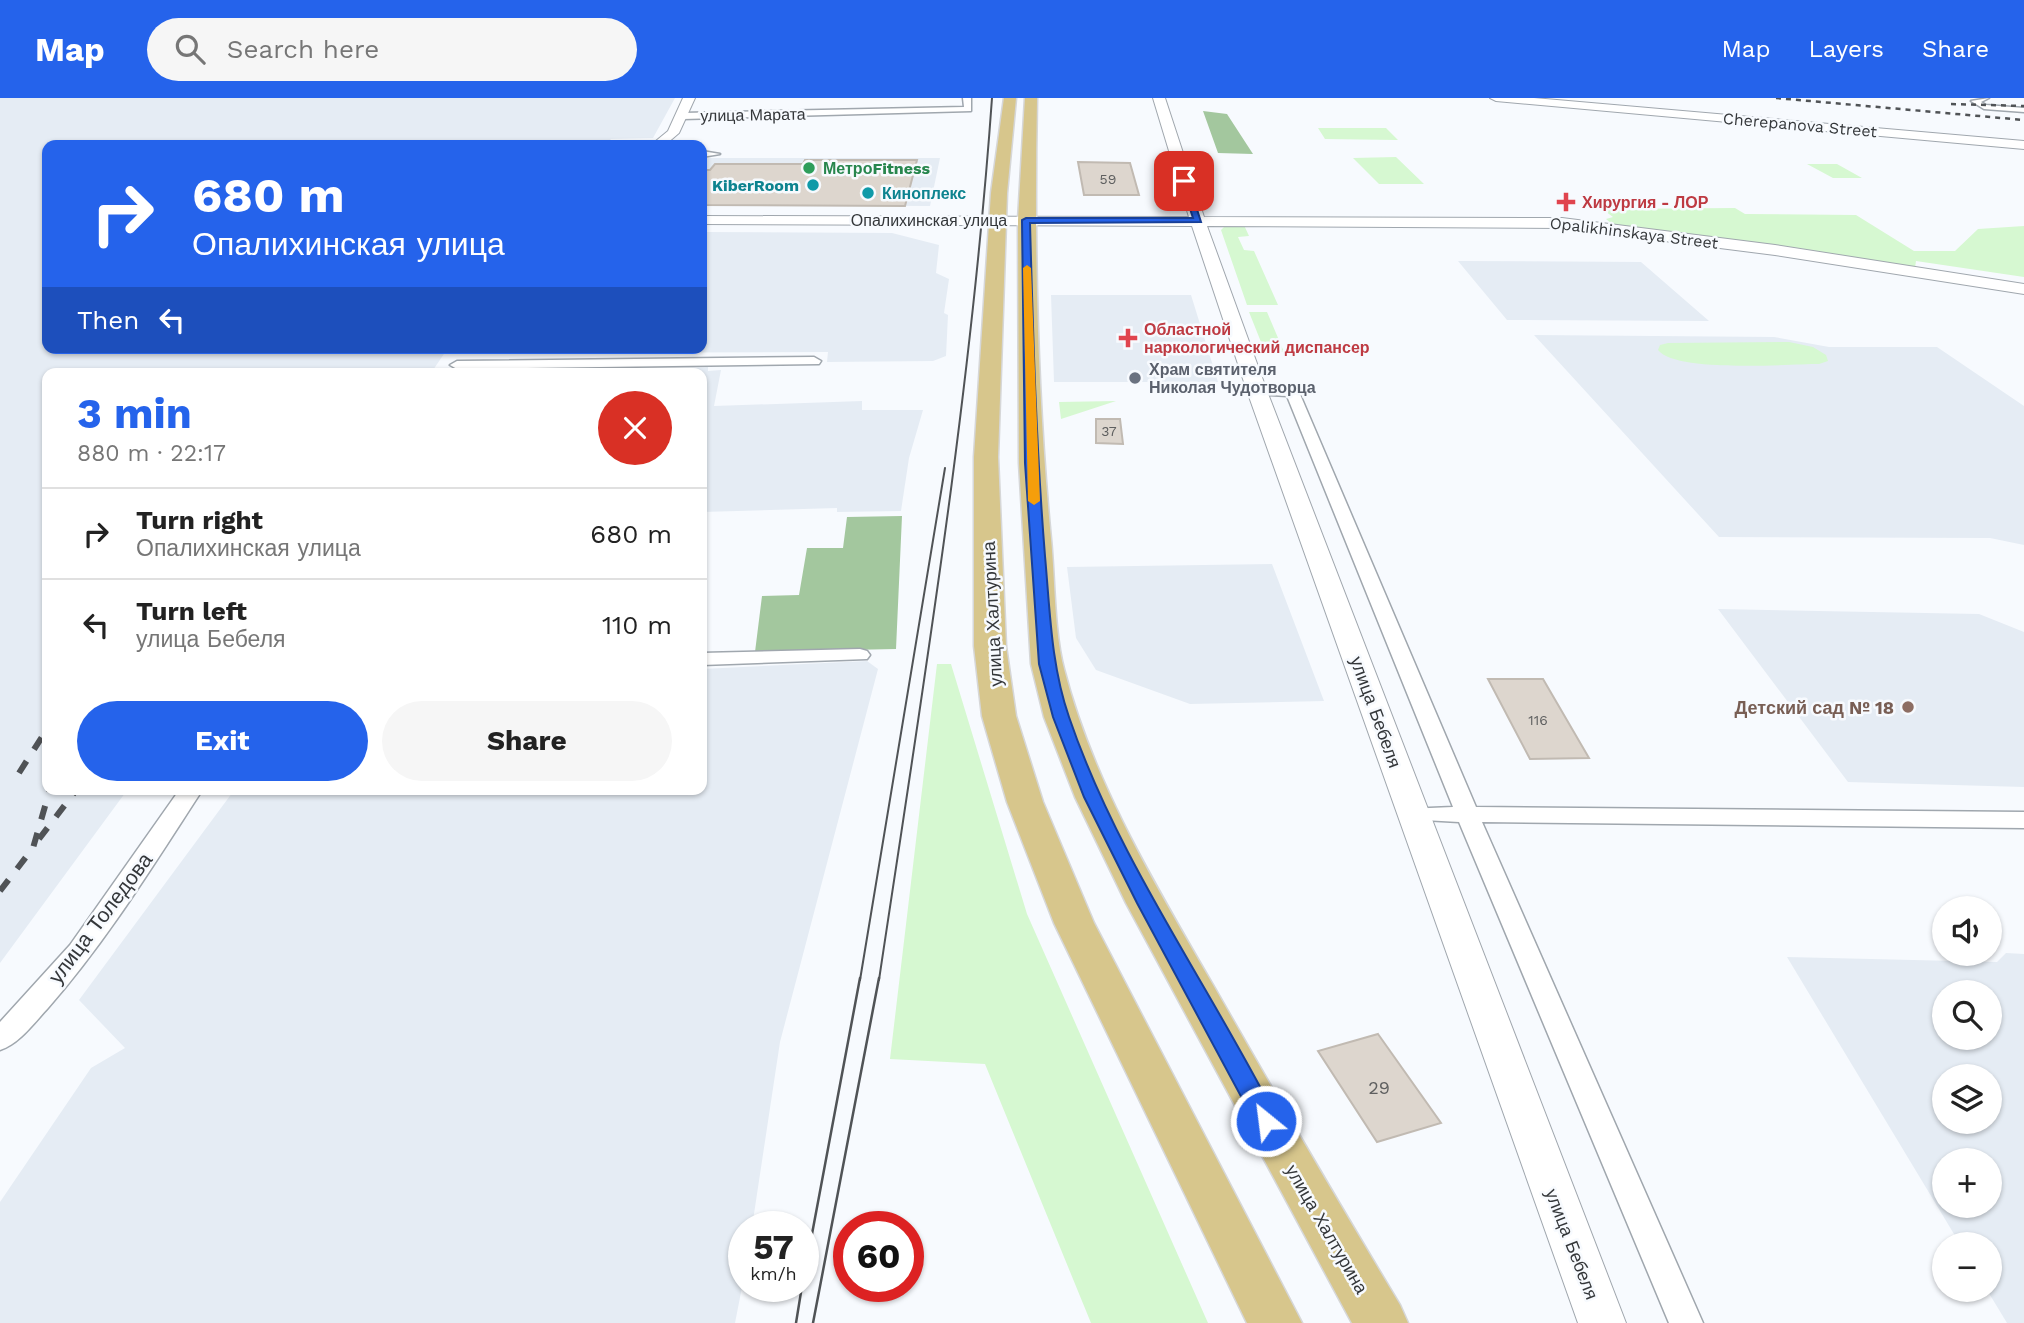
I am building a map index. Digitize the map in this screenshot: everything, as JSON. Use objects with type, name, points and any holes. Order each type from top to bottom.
[{"type":"main road","points":[[664,140],[673,133],[690,98]]},
{"type":"main road","name":"улица Халтурина","points":[[1031,98],[1011,220],[986,457],[990,646],[999,716],[1025,802],[1074,923],[1275,1323]]},
{"type":"main road","name":"улица Бебеля","points":[[1159,98],[1257,391],[1602,1323]]},
{"type":"main road","points":[[1496,98],[2024,145]]},
{"type":"main road","name":"улица Халтурина","points":[[1009,99],[1011,220],[1047,664],[1061,717],[1093,797],[1146,903],[1381,1323]]},
{"type":"main road","name":"Опалихинская улица","points":[[707,220],[1198,221]]},
{"type":"main road","name":"Opalikhinskaya Street","points":[[1198,221],[1562,223],[1775,250],[2024,289]]},
{"type":"street","name":"улица Марата","points":[[683,116],[968,109],[967,98]]},
{"type":"street","points":[[1985,98],[1975,102],[1984,107],[2024,110]]},
{"type":"street","points":[[707,154],[715,155]]},
{"type":"street","points":[[500,368],[814,361]]},
{"type":"street","points":[[1257,391],[1292,392],[1467,814],[1686,1323]]},
{"type":"street","points":[[707,659],[860,654]]},
{"type":"street","name":"улица Толедова","points":[[0,1039],[25,1017],[108,913],[188,795]]},
{"type":"street","points":[[1414,814],[2024,820]]},
{"type":"shaded area","points":[[0,98],[675,98],[653,138],[42,140],[42,354],[444,354],[434,368],[42,368],[42,795],[124,795],[0,963]]},
{"type":"shaded area","points":[[707,158],[940,158],[930,206],[707,205]]},
{"type":"shaded area","points":[[707,232],[892,233],[939,245],[936,273],[949,279],[944,313],[948,315],[946,356],[933,361],[827,362],[828,352],[707,352]]},
{"type":"shaded area","points":[[1458,261],[1641,262],[1709,321],[1507,320]]},
{"type":"shaded area","name":"Областной наркологический диспансер","points":[[1051,295],[1191,295],[1218,382],[1054,382]]},
{"type":"shaded area","points":[[1534,335],[1774,337],[1829,347],[1937,347],[2024,406],[2024,545],[1990,538],[1719,537]]},
{"type":"shaded area","points":[[708,367],[708,371],[721,370],[714,406],[862,401],[862,410],[923,410],[909,458],[901,511],[837,512],[837,508],[707,512],[707,368],[685,368]]},
{"type":"shaded area","points":[[1272,564],[1324,701],[1190,704],[1096,670],[1076,638],[1067,567]]},
{"type":"shaded area","name":"Детский сад № 18","points":[[1718,609],[1979,614],[2024,632],[2024,787],[1848,782]]},
{"type":"shaded area","points":[[867,661],[878,669],[780,1042],[754,1211],[728,1211],[728,1302],[739,1302],[735,1323],[0,1323],[0,1202],[91,1068],[125,1048],[79,1000],[231,795],[707,795],[707,669]]},
{"type":"shaded area","points":[[2006,953],[2024,954],[2024,1323],[2007,1323],[1994,1302],[2002,1302],[2002,1232],[1953,1232],[1944,1218],[2002,1218],[2002,1148],[1932,1148],[1932,1198],[1787,957],[1932,960],[1932,966],[2002,966],[2002,957]]},
{"type":"green space","points":[[1203,111],[1227,114],[1253,154],[1218,153]]},
{"type":"green space","points":[[1318,128],[1386,128],[1398,140],[1325,139]]},
{"type":"green space","points":[[1396,157],[1424,184],[1379,184],[1353,158]]},
{"type":"green space","points":[[1807,164],[1837,164],[1862,178],[1833,178]]},
{"type":"green space","points":[[1735,208],[1745,214],[1856,215],[1914,251],[1955,251],[1978,229],[2024,226],[2024,277],[1916,261],[1915,268],[1798,248],[1612,224],[1606,219],[1613,217],[1602,209]]},
{"type":"green space","points":[[1226,225],[1244,225],[1249,236],[1238,237],[1244,250],[1254,251],[1278,305],[1247,305],[1221,230]]},
{"type":"green space","points":[[1249,312],[1267,312],[1284,352],[1265,352]]},
{"type":"green space","points":[[1789,342],[1813,347],[1826,355],[1828,361],[1819,364],[1759,366],[1708,365],[1669,357],[1658,350],[1660,345],[1668,343]]},
{"type":"green space","points":[[1116,401],[1061,419],[1059,402]]},
{"type":"green space","points":[[902,516],[896,649],[755,652],[762,596],[799,595],[807,548],[843,548],[847,517]]},
{"type":"green space","points":[[937,664],[951,664],[1027,914],[1208,1323],[1091,1323],[985,1064],[890,1059]]},
{"type":"building","points":[[805,160],[917,160],[905,206],[707,205],[707,170],[715,164],[803,164]]},
{"type":"building","points":[[1078,162],[1130,163],[1139,195],[1084,195]]},
{"type":"building","points":[[1096,419],[1120,419],[1123,444],[1096,443]]},
{"type":"building","points":[[1488,679],[1543,679],[1589,758],[1530,759]]},
{"type":"building","points":[[1378,1034],[1441,1123],[1377,1142],[1318,1051]]},
{"type":"tram line","points":[[879,980],[959,430],[992,98]]},
{"type":"tram line","points":[[860,980],[945,468]]},
{"type":"tram line","points":[[816,1211],[860,978]]},
{"type":"tram line","points":[[813,1323],[879,978]]},
{"type":"tram line","points":[[796,1323],[799,1302]]},
{"type":"railway","points":[[1776,98],[2024,120]]},
{"type":"railway","points":[[1951,104],[2024,106]]},
{"type":"railway","points":[[19,773],[42,737]]},
{"type":"railway","points":[[0,891],[33,848],[48,795]]},
{"type":"railway","points":[[39,839],[72,795]]},
{"type":"slow traffic","points":[[1027,268],[1034,501]]},
{"type":"place","name":"МетроFitness","points":[[809,168]]},
{"type":"place","name":"KiberRoom","points":[[813,185]]},
{"type":"place","name":"Киноплекс","points":[[868,193]]},
{"type":"place","name":"Хирургия - ЛОР","points":[[1566,202]]},
{"type":"place","name":"Областной наркологический диспансер","points":[[1128,338]]},
{"type":"place","name":"Храм святителя Николая Чудотворца","points":[[1135,378]]},
{"type":"place","name":"Детский сад № 18","points":[[1908,707]]},
{"type":"route","points":[[1184,181],[1198,221],[1026,220],[1031,463],[1047,664],[1061,717],[1093,797],[1146,903],[1266,1121]]}]
